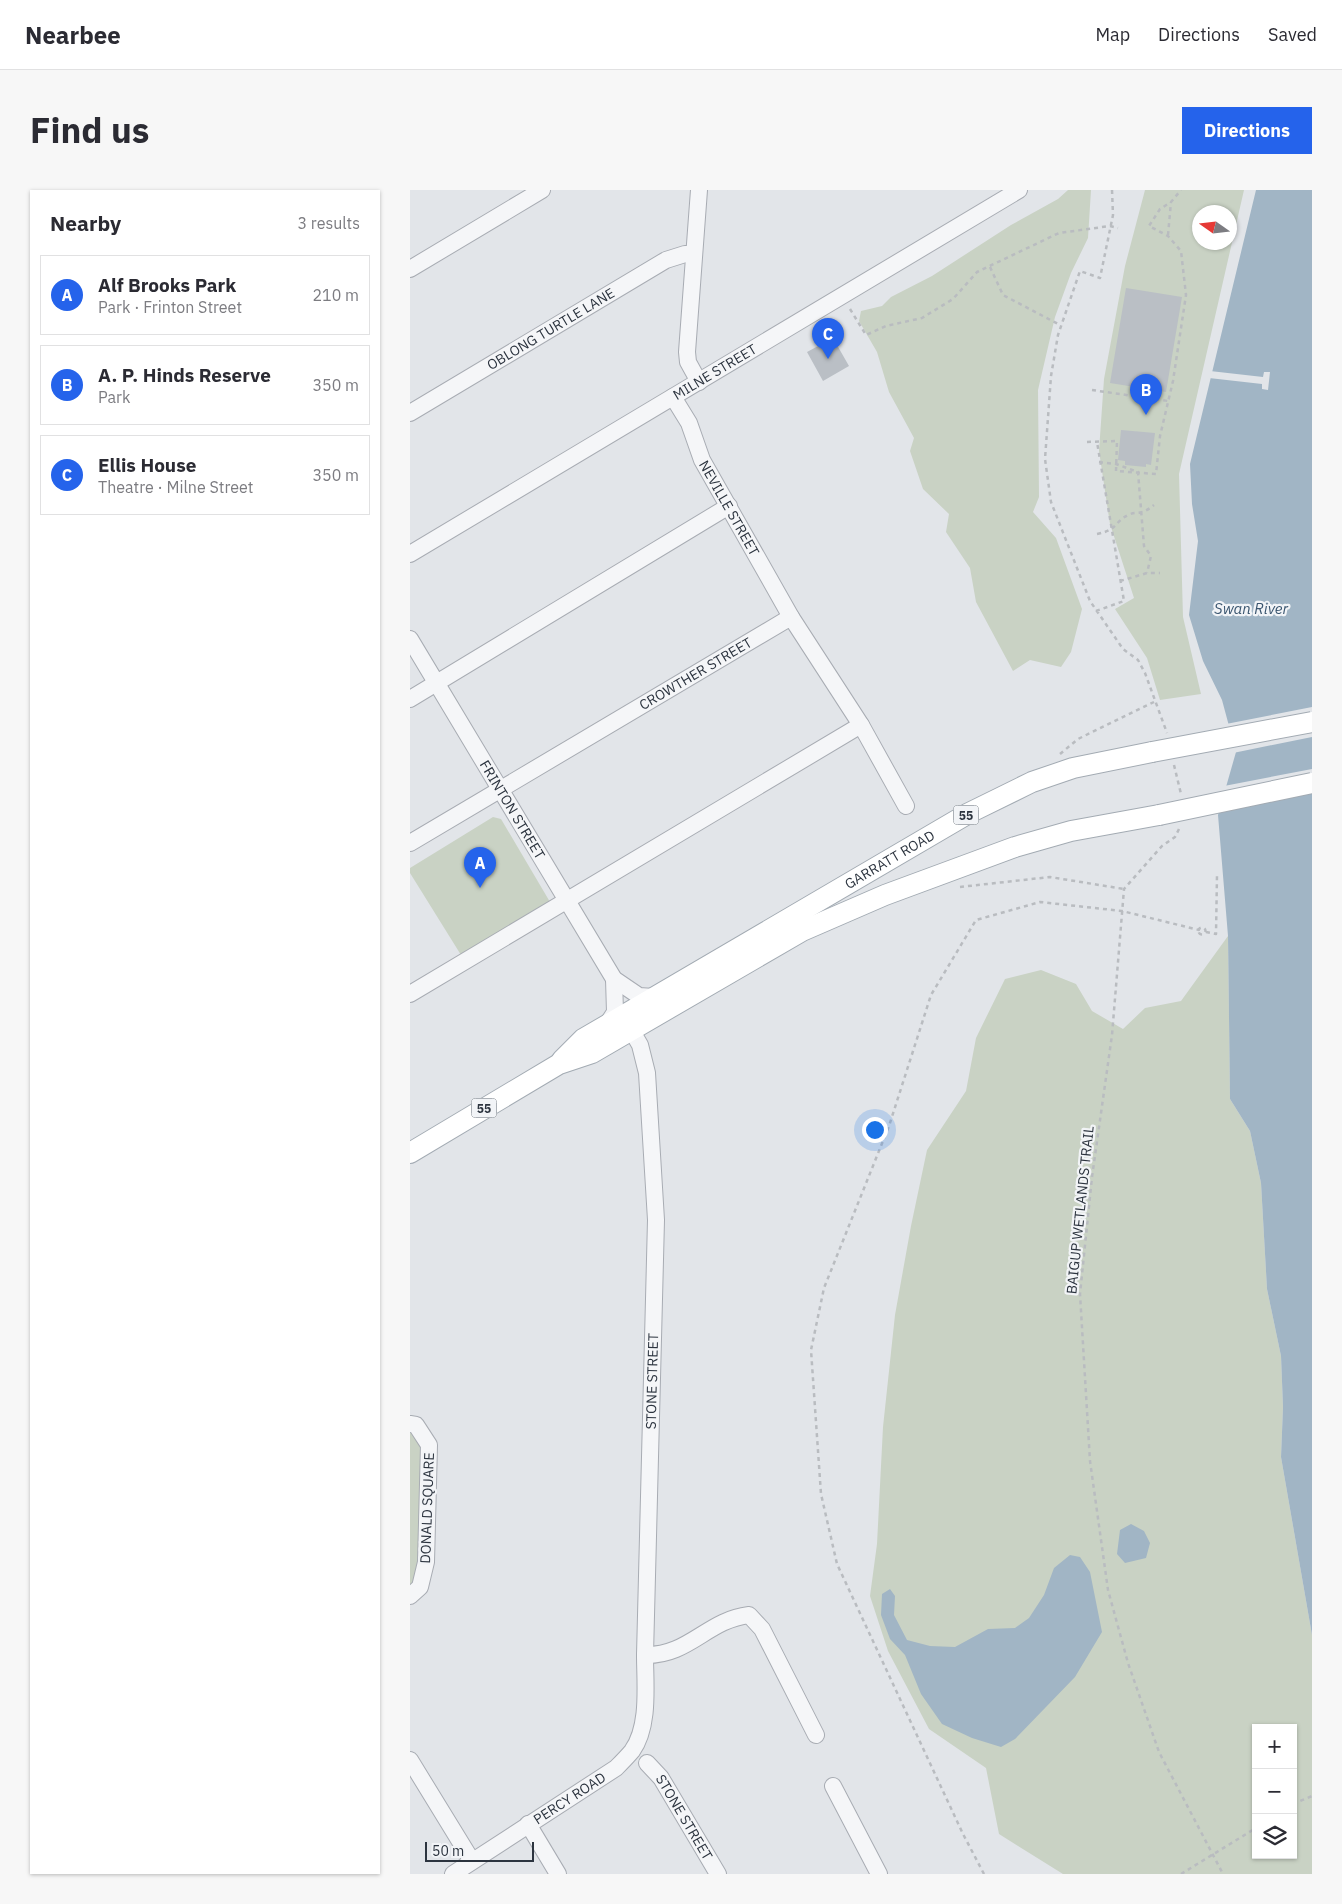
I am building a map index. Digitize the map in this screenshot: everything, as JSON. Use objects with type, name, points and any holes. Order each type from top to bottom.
[{"type":"main road","name":"GARRATT ROAD","points":[[410,1152],[559,1064],[592,1052],[620,1024],[654,997],[962,817],[1032,782],[1073,768],[1312,722]]},
{"type":"main road","name":"GARRATT ROAD","points":[[620,1024],[802,931],[909,885],[1015,847],[1071,831],[1312,783]]},
{"type":"street","points":[[410,269],[542,190]]},
{"type":"street","points":[[699,190],[687,352],[688,362],[699,382]]},
{"type":"street","name":"MILNE STREET","points":[[410,554],[1019,190]]},
{"type":"street","name":"OBLONG TURTLE LANE","points":[[410,412],[666,260],[685,254],[694,254]]},
{"type":"street","name":"NEVILLE STREET","points":[[673,397],[689,423],[702,460],[791,617]]},
{"type":"street","points":[[410,698],[729,506]]},
{"type":"street","points":[[791,617],[861,725],[906,806]]},
{"type":"street","name":"CROWTHER STREET","points":[[410,843],[791,617]]},
{"type":"street","name":"FRINTON STREET","points":[[410,639],[614,979],[639,996],[654,997]]},
{"type":"street","points":[[410,994],[861,725]]},
{"type":"street","name":"FRINTON STREET","points":[[614,979],[615,1012],[620,1024]]},
{"type":"street","name":"STONE STREET","points":[[620,1024],[642,1050],[647,1072],[656,1220],[644,1708],[640,1732],[632,1751]]},
{"type":"street","name":"DONALD SQUARE","points":[[410,1424],[416,1425],[429,1445],[426,1562],[420,1587],[410,1596]]},
{"type":"street","points":[[646,1656],[672,1653],[731,1617],[749,1615],[762,1629],[816,1736]]},
{"type":"street","name":"PERCY ROAD","points":[[452,1874],[616,1768],[632,1751]]},
{"type":"street","points":[[410,1760],[472,1861]]},
{"type":"street","name":"STONE STREET","points":[[647,1763],[661,1778],[718,1874]]},
{"type":"street","points":[[833,1786],[879,1874]]},
{"type":"street","points":[[528,1824],[558,1874]]},
{"type":"path","points":[[1112,190],[1113,215],[1100,278],[1080,271],[1061,326],[1051,376],[1045,459],[1051,502],[1079,574],[1096,610],[1123,649],[1138,660],[1145,673],[1169,740]]},
{"type":"path","points":[[1087,442],[1117,441],[1116,471],[1156,474],[1160,436],[1168,401],[1186,295],[1181,251],[1168,236],[1149,226],[1160,209],[1171,202],[1181,190]]},
{"type":"path","points":[[1168,236],[1171,202]]},
{"type":"path","points":[[848,306],[866,335],[886,326],[922,318],[954,299],[977,272],[1059,233],[1110,226],[1118,228]]},
{"type":"path","points":[[990,267],[1003,295],[1061,326]]},
{"type":"path","points":[[1092,390],[1168,401]]},
{"type":"path","points":[[1096,610],[1124,601],[1097,442]]},
{"type":"path","points":[[1099,462],[1116,464],[1138,472]]},
{"type":"path","points":[[1138,472],[1143,514],[1144,546],[1151,556],[1147,573]]},
{"type":"path","points":[[1097,534],[1111,532],[1128,515],[1143,514],[1154,505]]},
{"type":"path","points":[[1120,581],[1147,573],[1160,573]]},
{"type":"path","points":[[1056,757],[1078,739],[1154,702]]},
{"type":"path","points":[[1173,758],[1181,797]]},
{"type":"path","points":[[953,888],[1050,877],[1124,889],[1162,846],[1176,837],[1181,824]]},
{"type":"path","points":[[984,1874],[963,1834],[837,1564],[821,1494],[811,1350],[824,1288],[889,1126],[931,995],[976,920],[1040,902],[1122,911],[1199,930],[1202,934],[1206,932],[1216,934],[1217,875]]},
{"type":"path","name":"BAIGUP WETLANDS TRAIL","points":[[1124,889],[1112,1034],[1092,1177],[1080,1294],[1090,1461],[1108,1590],[1128,1663],[1159,1752],[1223,1874]]},
{"type":"path","points":[[1297,1802],[1312,1796]]},
{"type":"path","points":[[1181,1874],[1252,1831]]},
{"type":"green space","points":[[1068,190],[1091,190],[1088,238],[1071,273],[1055,317],[1038,390],[1039,497],[1033,512],[1056,538],[1082,609],[1071,652],[1061,667],[1030,660],[1013,671],[976,602],[970,568],[946,532],[949,514],[923,489],[910,451],[914,438],[889,392],[877,352],[859,321],[861,311],[882,306],[891,297],[932,276],[1011,225],[1058,199]]},
{"type":"green space","points":[[1145,190],[1244,190],[1237,221],[1237,205],[1192,205],[1192,250],[1230,250],[1179,474],[1183,617],[1201,694],[1160,700],[1147,658],[1115,609],[1134,598],[1110,524],[1099,451],[1104,379],[1125,266]]},
{"type":"green space","points":[[493,817],[501,819],[550,902],[461,955],[410,873],[410,868]]},
{"type":"green space","points":[[1228,936],[1230,1099],[1250,1131],[1261,1183],[1267,1289],[1281,1356],[1283,1407],[1281,1457],[1312,1635],[1312,1874],[1063,1874],[999,1834],[986,1768],[929,1729],[888,1651],[870,1596],[877,1544],[883,1427],[895,1315],[911,1226],[927,1150],[966,1091],[976,1038],[1005,979],[1041,970],[1076,984],[1092,1011],[1123,1029],[1145,1008],[1181,1001]]},
{"type":"green space","points":[[410,1432],[429,1445],[426,1562],[410,1589]]},
{"type":"water","name":"Swan River","points":[[1256,190],[1312,190],[1312,1635],[1281,1457],[1283,1407],[1281,1356],[1267,1289],[1261,1183],[1250,1131],[1230,1099],[1228,936],[1218,815],[1236,752],[1222,700],[1203,661],[1189,615],[1198,541],[1192,504],[1190,464]]},
{"type":"water","points":[[1131,1524],[1144,1531],[1150,1543],[1146,1558],[1125,1563],[1117,1554],[1120,1530]]},
{"type":"water","points":[[1070,1555],[1080,1557],[1090,1572],[1102,1632],[1075,1677],[1015,1739],[1001,1747],[972,1738],[942,1724],[921,1694],[905,1655],[890,1639],[881,1615],[882,1594],[890,1589],[895,1596],[894,1615],[907,1640],[930,1646],[955,1647],[988,1629],[1015,1628],[1029,1618],[1044,1595],[1054,1568]]},
{"type":"pier","points":[[1210,371],[1263,377],[1264,372],[1270,372],[1268,390],[1262,389],[1262,384],[1209,378]]},
{"type":"pier","points":[[1312,707],[1312,737],[1233,753],[1226,724]]},
{"type":"pier","points":[[1312,769],[1312,788],[1218,806],[1224,786]]},
{"type":"building","points":[[1126,288],[1182,297],[1166,392],[1110,383]]},
{"type":"building","points":[[833,338],[849,366],[823,381],[807,352]]},
{"type":"building","points":[[1121,430],[1155,433],[1151,465],[1146,464],[1146,467],[1125,465],[1125,461],[1118,460]]},
{"type":"place","name":"Ellis House","points":[[828,359]]},
{"type":"place","name":"A. P. Hinds Reserve","points":[[1146,415]]},
{"type":"place","name":"Alf Brooks Park","points":[[480,888]]}]
